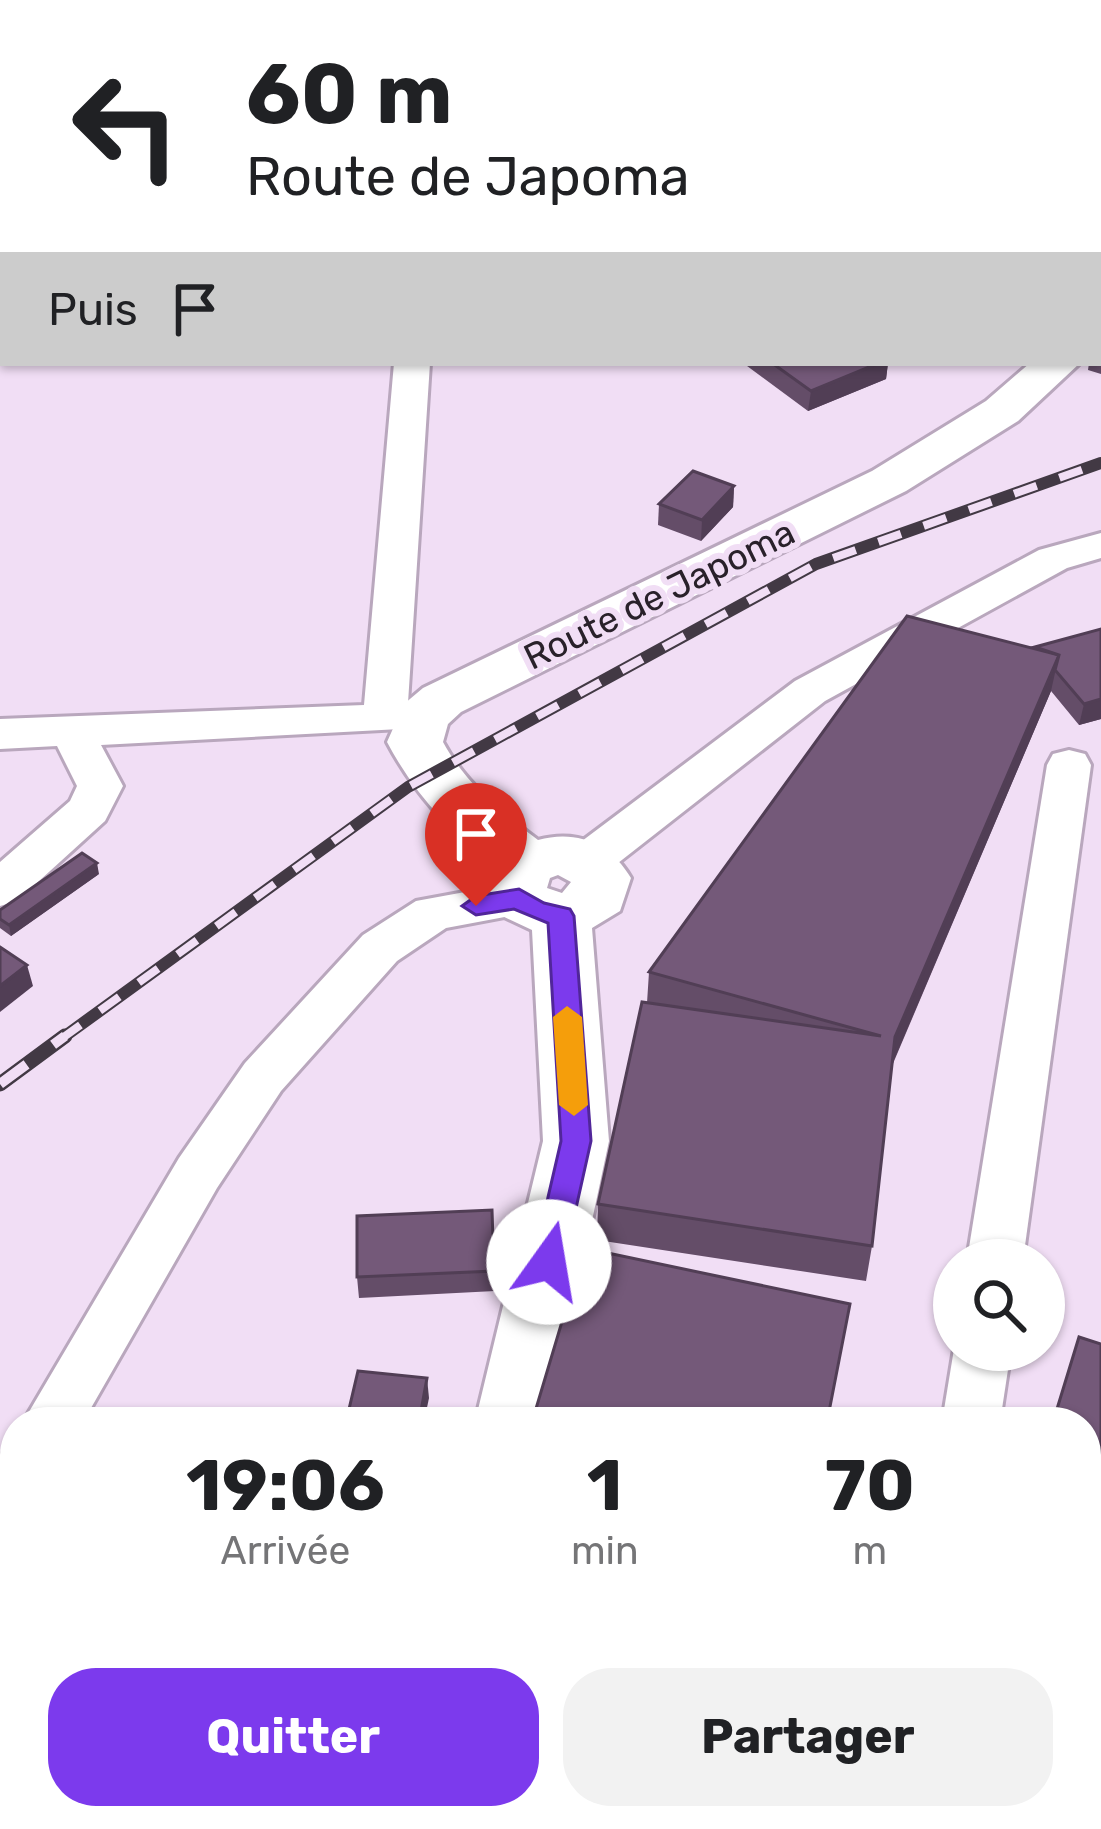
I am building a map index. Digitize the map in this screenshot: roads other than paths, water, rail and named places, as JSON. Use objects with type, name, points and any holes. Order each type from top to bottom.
[{"type":"street","points":[[412,366],[404,718],[431,777],[549,885],[576,1141],[515,1407]]},
{"type":"street","name":"Route de Japoma","points":[[404,718],[890,481],[1002,411],[1054,366]]},
{"type":"street","points":[[61,1407],[198,1173],[263,1077],[380,948],[433,913],[549,885],[810,691],[1052,560],[1101,545]]},
{"type":"street","points":[[0,734],[404,718]]},
{"type":"street","points":[[0,889],[89,810],[100,786],[72,731]]},
{"type":"street","points":[[998,1239],[1069,765]]},
{"type":"street","points":[[973,1407],[979,1371]]},
{"type":"railway","points":[[61,1039],[408,787],[816,564],[1101,463]]},
{"type":"railway","points":[[0,1084],[65,1036]]}]
